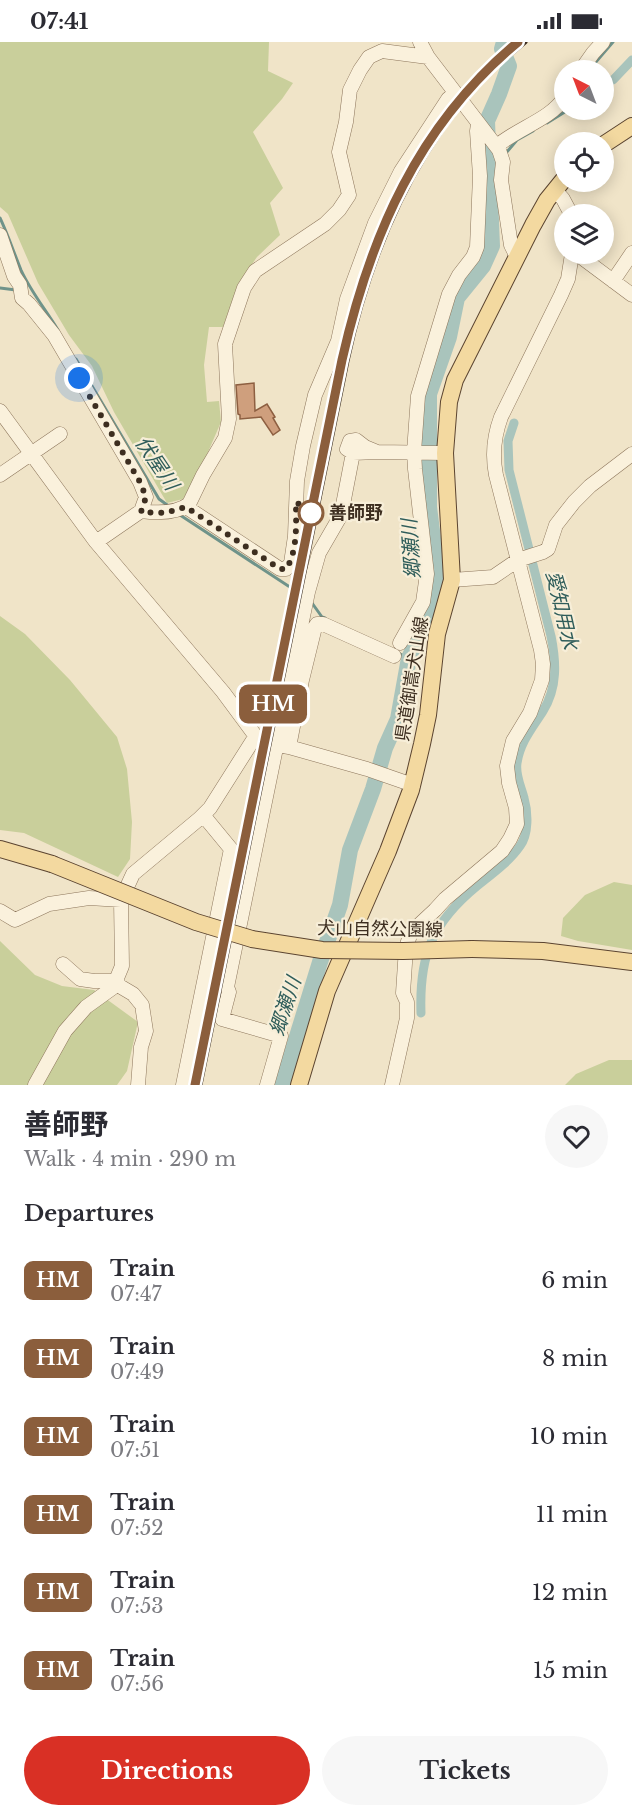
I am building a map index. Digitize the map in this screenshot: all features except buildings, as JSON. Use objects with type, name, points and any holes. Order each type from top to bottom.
[{"type":"main road","points":[[614,138],[632,126]]},
{"type":"main road","name":"県道御嵩犬山線","points":[[299,1085],[327,991],[388,851],[412,785],[428,715],[437,634],[452,580],[441,453],[454,380],[533,225],[554,192]]},
{"type":"main road","name":"犬山自然公園線","points":[[0,849],[52,864],[196,922],[252,939],[322,951],[472,949],[543,951],[632,962]]},
{"type":"street","points":[[420,42],[428,57],[500,152]]},
{"type":"street","points":[[588,60],[603,42]]},
{"type":"street","points":[[96,542],[141,512],[165,513],[189,504],[225,438],[229,419],[225,344],[244,288],[255,271],[325,224],[339,210],[349,195],[339,152],[350,90],[360,70],[369,57],[382,51],[428,57]]},
{"type":"street","points":[[186,507],[280,569],[286,569],[291,562],[295,536],[297,481],[303,446],[315,395],[338,341],[347,299],[375,223],[401,171],[448,99],[455,93]]},
{"type":"street","points":[[517,257],[511,245],[501,180],[500,152],[506,138],[554,110]]},
{"type":"street","points":[[267,1085],[281,1036],[222,1019],[229,992],[227,987],[283,746],[315,627],[317,624],[323,624],[397,650],[423,602],[427,574],[414,452],[418,396],[453,284],[473,257],[477,247],[480,176],[477,131],[479,125]]},
{"type":"street","points":[[0,236],[21,291],[54,335],[140,482],[146,497],[141,512]]},
{"type":"street","points":[[613,281],[632,253]]},
{"type":"street","points":[[392,1085],[407,1018],[407,1002],[404,993],[406,948],[410,935],[445,899],[502,850],[517,824],[516,807],[507,766],[513,741],[536,699],[542,680],[543,664],[494,464],[495,439],[501,417],[568,279],[570,264]]},
{"type":"street","points":[[590,264],[632,295]]},
{"type":"street","points":[[0,411],[96,542],[223,692],[260,742],[368,769],[412,785]]},
{"type":"street","points":[[0,476],[60,435]]},
{"type":"street","points":[[283,746],[307,599],[319,553],[340,515],[352,453],[441,453]]},
{"type":"street","points":[[452,580],[493,577],[518,560],[548,549],[556,525],[574,502],[590,486],[632,454]]},
{"type":"street","points":[[118,984],[117,978],[122,966],[120,900],[133,874],[210,808],[255,737]]},
{"type":"street","points":[[183,1085],[231,849],[203,815]]},
{"type":"street","points":[[0,911],[15,920],[49,904],[89,898],[120,900]]},
{"type":"street","points":[[63,964],[80,979],[111,981],[118,984],[133,994],[142,1005],[146,1031],[141,1047],[138,1085]]},
{"type":"street","points":[[35,1085],[65,1031],[86,1007],[118,984]]},
{"type":"green space","points":[[0,42],[269,42],[268,71],[293,83],[253,132],[283,188],[270,203],[280,235],[257,257],[238,284],[223,327],[209,327],[204,365],[207,402],[219,401],[221,422],[202,466],[183,499],[167,503],[114,412],[92,366],[69,335],[38,283],[8,214],[0,207]]},
{"type":"green space","points":[[0,616],[25,634],[70,680],[117,737],[127,769],[132,822],[130,859],[118,877],[24,833],[0,830]]},
{"type":"green space","points":[[614,882],[632,885],[632,950],[561,936],[563,918],[585,895]]},
{"type":"green space","points":[[0,941],[35,975],[62,986],[94,990],[138,1022],[127,1071],[117,1085],[0,1085]]},
{"type":"green space","points":[[609,1060],[632,1060],[632,1085],[565,1085],[576,1074]]},
{"type":"waterway","name":"郷瀬川","points":[[282,1085],[340,905],[350,850],[373,789],[385,748],[398,719],[409,658],[433,606],[437,570],[429,507],[429,394],[449,337],[457,298],[483,266],[492,246],[487,121],[509,66],[502,49],[504,42]]},
{"type":"waterway","points":[[598,60],[613,42]]},
{"type":"waterway","name":"愛知用水","points":[[614,79],[632,60]]},
{"type":"waterway","points":[[547,123],[554,119]]},
{"type":"waterway","points":[[506,153],[517,140],[533,131]]},
{"type":"waterway","points":[[489,165],[497,162]]},
{"type":"waterway","name":"伏屋川","points":[[0,218],[25,278],[58,330]]},
{"type":"waterway","points":[[0,288],[16,290]]},
{"type":"waterway","name":"伏屋川","points":[[76,359],[159,499],[170,507]]},
{"type":"waterway","name":"愛知用水","points":[[421,1013],[421,992],[426,957],[439,927],[462,900],[506,863],[523,841],[527,816],[517,763],[524,742],[548,702],[553,683],[555,664],[551,636],[509,470],[508,441],[514,423]]},
{"type":"waterway","name":"伏屋川","points":[[180,515],[302,595]]},
{"type":"waterway","name":"伏屋川","points":[[312,603],[325,618]]},
{"type":"waterway","name":"伏屋川","points":[[398,653],[409,658]]},
{"type":"railway","points":[[200,1085],[347,361],[368,282],[398,206],[438,135],[462,103],[490,72],[525,42]]},
{"type":"train","name":"HM","points":[[195,1085],[342,360],[364,274],[396,198],[427,143],[487,69],[518,42]]},
{"type":"place","name":"善師野","points":[[311,513]]},
{"type":"route","points":[[79,378],[140,482],[146,497],[141,512],[165,513],[186,507],[280,569],[286,569],[291,562],[295,536],[296,502],[311,513]]}]
